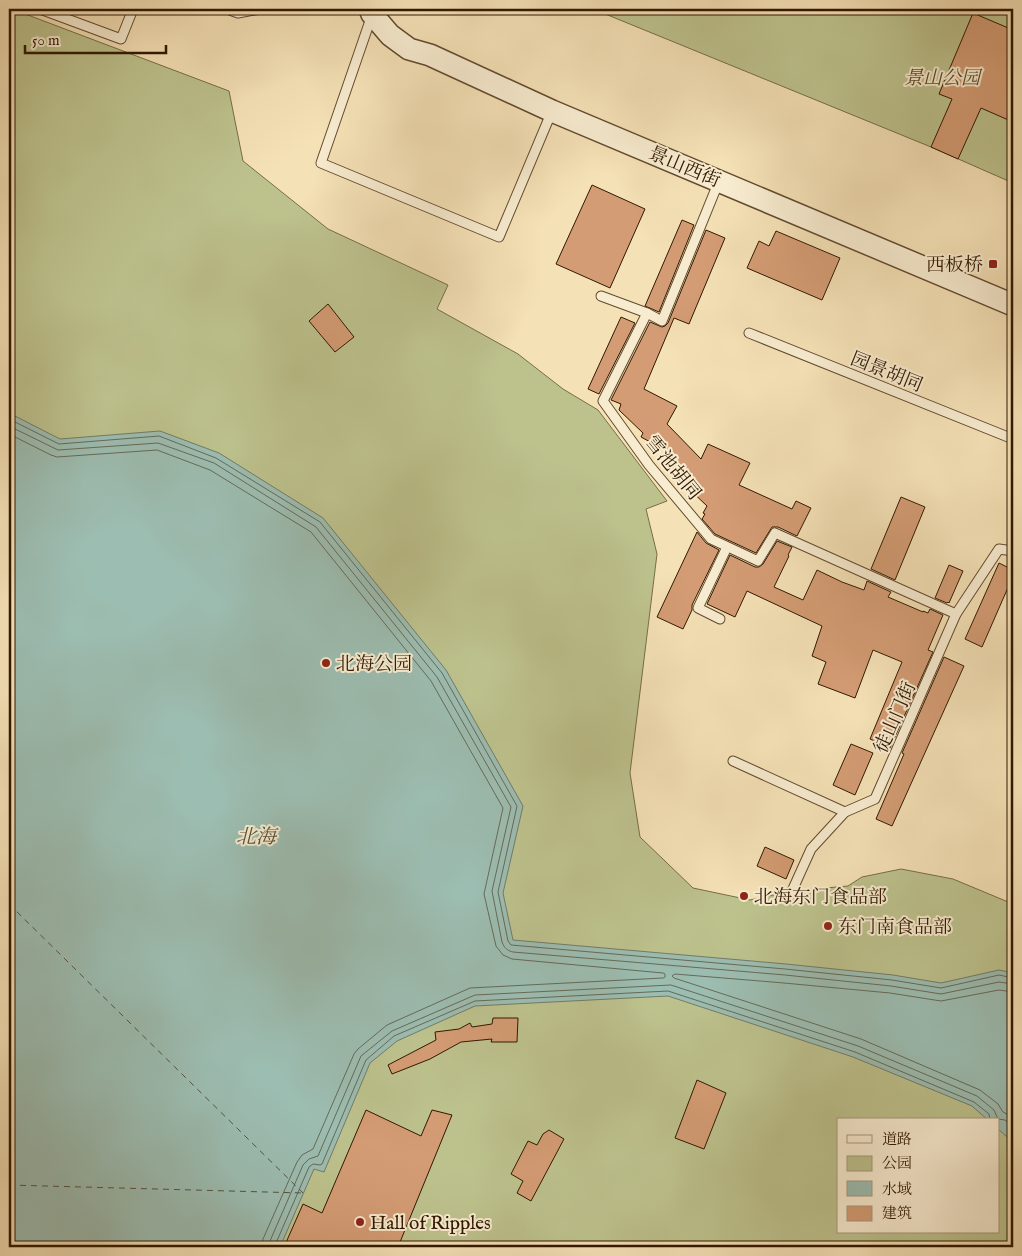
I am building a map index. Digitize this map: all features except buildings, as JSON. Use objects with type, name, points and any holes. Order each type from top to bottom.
[{"type":"street","name":"景山西街","points":[[371,12],[390,35],[409,49],[430,56],[552,111],[1013,305]]},
{"type":"lane","points":[[40,9],[121,39],[133,9]]},
{"type":"lane","points":[[227,9],[238,13],[260,9]]},
{"type":"lane","points":[[371,12],[321,163],[499,237],[552,111]]},
{"type":"lane","points":[[600,296],[647,313],[662,321],[719,181]]},
{"type":"lane","name":"雪池胡同","points":[[647,313],[603,402],[649,465],[710,539],[758,561],[775,533],[956,614]]},
{"type":"lane","name":"园景胡同","points":[[750,333],[1013,439]]},
{"type":"lane","points":[[720,618],[698,608],[727,547]]},
{"type":"lane","name":"徒山门街","points":[[792,891],[811,849],[845,812],[875,799],[956,614],[999,549],[1013,552]]},
{"type":"lane","points":[[733,761],[845,812]]},
{"type":"green space","name":"北海公园","points":[[9,9],[229,91],[243,161],[328,229],[448,285],[437,309],[518,354],[563,389],[598,410],[667,501],[646,509],[657,554],[630,773],[640,837],[693,888],[750,900],[792,891],[848,886],[862,877],[901,869],[953,879],[1013,904],[1013,1247],[9,1247]]},
{"type":"green space","name":"景山公园","points":[[593,9],[1013,9],[1013,183],[931,147]]},
{"type":"water","name":"北海","points":[[9,413],[60,439],[160,431],[219,453],[323,518],[446,670],[523,806],[503,893],[513,940],[786,964],[893,975],[941,983],[999,970],[1013,973],[1013,1142],[1000,1131],[1000,1118],[986,1118],[972,1106],[853,1057],[668,996],[475,1006],[397,1041],[370,1063],[324,1172],[314,1169],[280,1247],[9,1247]]},
{"type":"ferry route","points":[[9,904],[303,1193]]},
{"type":"ferry route","points":[[9,1185],[303,1193]]},
{"type":"place","name":"西板桥","points":[[993,264]]},
{"type":"place","name":"北海公园","points":[[326,663]]},
{"type":"place","name":"北海东门食品部","points":[[744,896]]},
{"type":"place","name":"东门南食品部","points":[[828,926]]},
{"type":"place","name":"Hall of Ripples","points":[[360,1222]]}]
